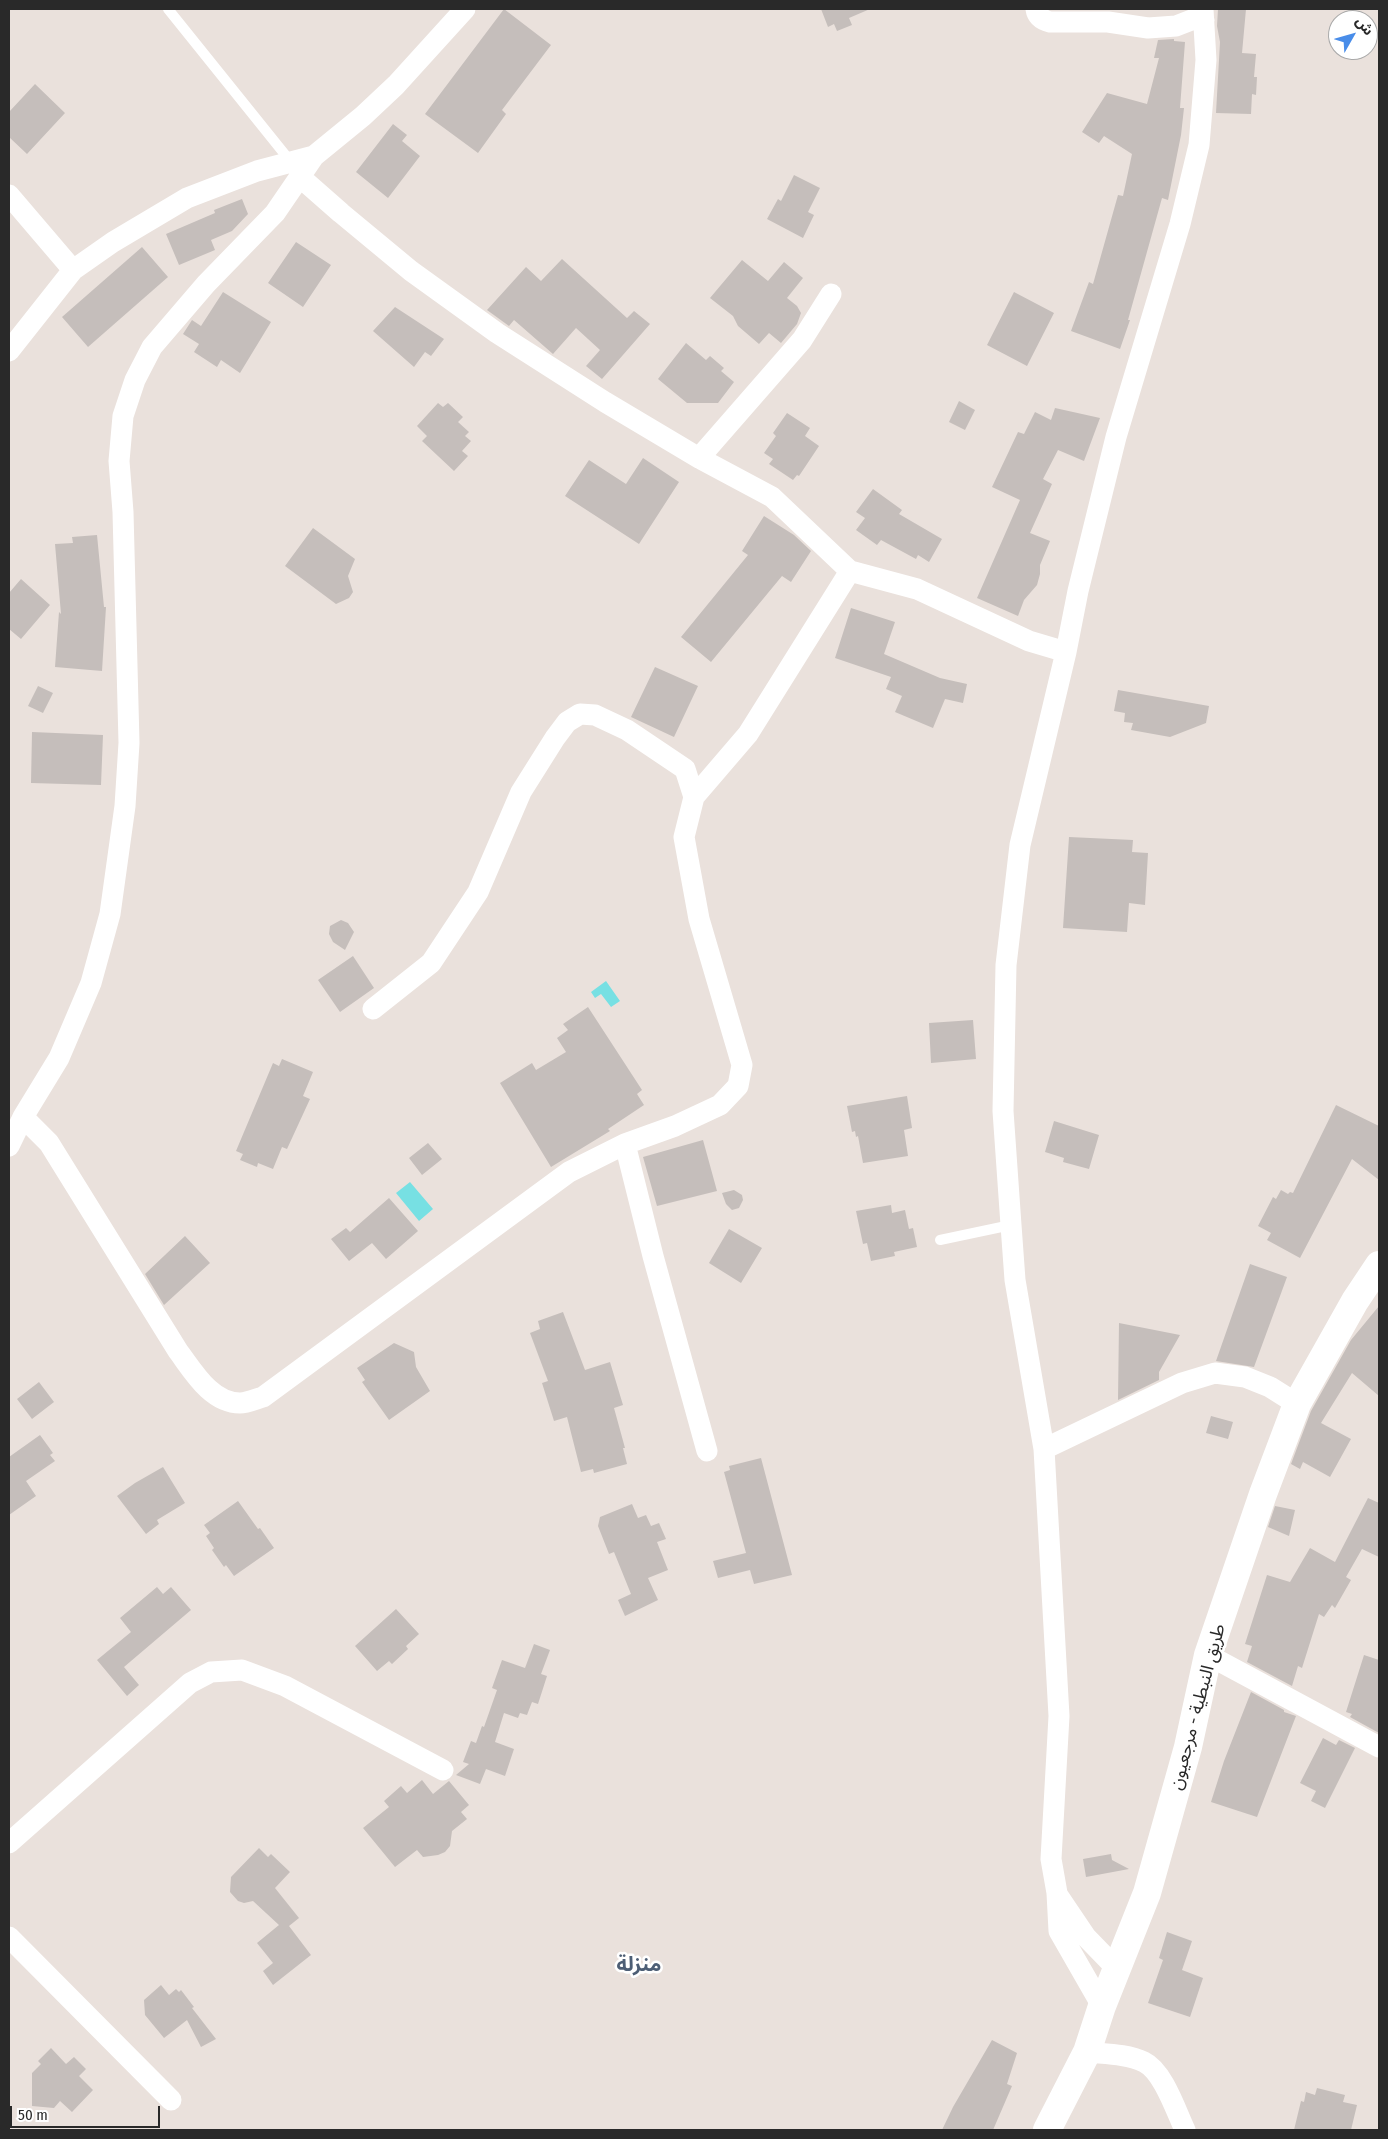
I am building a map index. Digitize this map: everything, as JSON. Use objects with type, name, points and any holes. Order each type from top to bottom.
[{"type":"main road","name":"طريق النبطية - مرجعيون","points":[[1047,2130],[1086,2052],[1102,2006],[1148,1893],[1188,1747],[1208,1655],[1263,1494],[1297,1404],[1355,1301],[1379,1265]]},
{"type":"street","points":[[9,1146],[23,1117],[59,1058],[91,983],[110,914],[125,806],[129,743],[123,522],[119,461],[123,416],[135,380],[152,347],[206,284],[275,213],[296,170],[356,122],[396,85],[465,9]]},
{"type":"street","points":[[1036,9],[1037,14],[1043,20],[1050,22],[1108,22],[1148,28],[1176,26],[1203,14],[1206,60],[1199,145],[1180,224],[1116,437],[1078,590],[1066,652],[1020,845],[1006,965],[1003,1111],[1011,1225],[1015,1280],[1044,1450],[1059,1716],[1051,1859],[1059,1931],[1102,2006]]},
{"type":"street","points":[[9,351],[73,270],[113,242],[187,198],[257,171],[296,170],[341,213],[411,271],[497,333],[571,382],[699,458],[772,496],[850,570],[917,588],[1029,641],[1066,652]]},
{"type":"street","points":[[9,195],[73,270]]},
{"type":"street","points":[[699,458],[802,340],[832,294]]},
{"type":"street","points":[[23,1117],[49,1143],[178,1351],[199,1380],[217,1396],[239,1403],[263,1398],[569,1172],[625,1144],[674,1126],[720,1105],[738,1086],[742,1065],[699,919],[684,837],[694,797],[748,734],[850,570]]},
{"type":"street","points":[[373,1009],[431,963],[478,892],[521,792],[555,738],[568,722],[580,714],[595,715],[627,730],[685,769],[694,797]]},
{"type":"street","points":[[625,1144],[653,1256],[707,1451]]},
{"type":"street","points":[[1044,1450],[1182,1384],[1215,1373],[1245,1377],[1270,1387],[1297,1404]]},
{"type":"street","points":[[1208,1655],[1379,1747]]},
{"type":"street","points":[[9,1843],[190,1683],[210,1672],[242,1670],[285,1686],[443,1770]]},
{"type":"street","points":[[1056,1893],[1086,1937],[1118,1970]]},
{"type":"street","points":[[9,1937],[171,2100]]},
{"type":"street","points":[[1086,2052],[1128,2057],[1145,2062],[1162,2079],[1185,2130]]},
{"type":"lane","points":[[168,9],[296,170]]},
{"type":"lane","points":[[940,1240],[1011,1225]]},
{"type":"water","points":[[606,981],[620,1001],[611,1007],[601,994],[595,998],[591,992]]},
{"type":"water","points":[[410,1182],[433,1209],[419,1221],[396,1193]]},
{"type":"building","points":[[504,9],[551,45],[502,110],[506,114],[478,153],[425,114]]},
{"type":"building","points":[[821,9],[870,9],[849,18],[852,25],[837,31],[834,24],[828,27]]},
{"type":"building","points":[[1218,9],[1246,9],[1242,53],[1256,54],[1254,77],[1257,77],[1256,95],[1252,94],[1251,114],[1216,113],[1220,42],[1217,26]]},
{"type":"building","points":[[1174,39],[1174,41],[1185,42],[1180,108],[1184,108],[1181,135],[1168,200],[1162,198],[1128,320],[1130,320],[1120,349],[1071,331],[1089,282],[1093,284],[1118,195],[1123,196],[1132,154],[1104,136],[1099,143],[1082,132],[1107,93],[1147,104],[1159,58],[1154,58],[1158,40]]},
{"type":"building","points":[[35,84],[65,113],[27,154],[9,137],[9,112]]},
{"type":"building","points":[[393,124],[407,135],[402,141],[420,156],[388,198],[356,172]]},
{"type":"building","points":[[794,175],[820,188],[808,212],[814,215],[803,238],[767,219],[778,199],[781,201]]},
{"type":"building","points":[[242,199],[248,214],[232,231],[211,240],[215,250],[179,265],[166,234],[215,213],[214,210]]},
{"type":"building","points":[[296,242],[331,265],[303,307],[268,283]]},
{"type":"building","points":[[142,247],[168,277],[88,347],[62,317]]},
{"type":"building","points":[[562,259],[627,318],[634,311],[650,324],[602,379],[586,366],[600,350],[576,328],[553,354],[514,320],[509,326],[487,310],[526,267],[541,281]]},
{"type":"building","points":[[742,260],[768,281],[784,262],[803,278],[787,298],[797,306],[801,313],[797,324],[781,343],[769,333],[759,344],[738,326],[733,316],[710,298]]},
{"type":"building","points":[[223,292],[271,322],[240,373],[221,360],[217,367],[194,352],[199,344],[183,334],[192,320],[201,326]]},
{"type":"building","points":[[1014,292],[1054,313],[1027,366],[987,345]]},
{"type":"building","points":[[395,307],[444,339],[431,356],[425,352],[414,367],[373,331]]},
{"type":"building","points":[[686,343],[706,360],[710,356],[724,368],[721,371],[734,382],[718,403],[687,403],[658,379]]},
{"type":"building","points":[[959,401],[975,410],[965,430],[949,422]]},
{"type":"building","points":[[438,403],[443,407],[448,403],[463,417],[458,422],[469,432],[465,436],[471,441],[462,451],[468,456],[454,471],[422,441],[427,436],[417,426]]},
{"type":"building","points":[[1055,408],[1100,418],[1084,461],[1058,450],[1043,479],[1052,484],[1030,533],[1050,541],[1040,565],[1037,585],[1024,600],[1018,616],[977,598],[1020,500],[992,487],[1018,432],[1024,434],[1035,412],[1051,420]]},
{"type":"building","points":[[787,413],[810,428],[805,436],[819,446],[799,476],[797,475],[793,480],[769,464],[773,459],[764,453],[776,436],[773,433]]},
{"type":"building","points":[[643,458],[679,482],[639,544],[565,496],[589,460],[626,484]]},
{"type":"building","points":[[873,489],[902,510],[899,514],[942,539],[929,562],[918,555],[916,559],[881,540],[877,545],[856,530],[865,518],[856,512]]},
{"type":"building","points":[[764,516],[794,535],[811,551],[791,582],[782,576],[711,662],[681,637],[748,555],[742,551]]},
{"type":"building","points":[[313,528],[355,559],[348,576],[353,592],[349,598],[336,604],[285,566]]},
{"type":"building","points":[[97,535],[104,607],[106,607],[102,671],[55,667],[59,612],[61,614],[55,544],[73,543],[72,537]]},
{"type":"building","points":[[21,579],[50,605],[21,639],[9,629],[9,593]]},
{"type":"building","points":[[851,608],[895,622],[884,654],[940,678],[967,684],[963,703],[945,699],[933,728],[895,712],[902,696],[886,689],[891,677],[835,658]]},
{"type":"building","points":[[655,667],[698,686],[674,737],[631,717]]},
{"type":"building","points":[[38,686],[53,693],[43,713],[28,706]]},
{"type":"building","points":[[1118,690],[1209,706],[1206,723],[1170,737],[1131,730],[1133,723],[1124,722],[1125,713],[1114,711]]},
{"type":"building","points":[[32,732],[103,735],[101,785],[31,783]]},
{"type":"building","points":[[1069,837],[1133,840],[1132,852],[1148,853],[1145,905],[1129,903],[1127,932],[1063,928]]},
{"type":"building","points":[[341,920],[348,923],[354,932],[345,950],[333,942],[329,934],[330,926]]},
{"type":"building","points":[[353,956],[374,988],[340,1012],[318,980]]},
{"type":"building","points":[[588,1007],[642,1090],[637,1094],[644,1105],[608,1129],[610,1131],[551,1167],[500,1083],[532,1063],[536,1070],[566,1052],[557,1038],[568,1030],[563,1024]]},
{"type":"building","points":[[973,1020],[976,1059],[931,1063],[929,1023]]},
{"type":"building","points":[[282,1059],[313,1072],[303,1096],[310,1099],[287,1149],[282,1147],[273,1169],[258,1163],[257,1167],[240,1160],[243,1154],[236,1151],[273,1063],[279,1066]]},
{"type":"building","points":[[907,1096],[912,1128],[904,1130],[908,1156],[863,1163],[858,1136],[856,1137],[855,1131],[852,1132],[847,1106]]},
{"type":"building","points":[[1336,1105],[1379,1126],[1379,1180],[1352,1159],[1300,1258],[1267,1240],[1271,1233],[1258,1226],[1273,1197],[1276,1199],[1281,1190],[1288,1194],[1290,1192],[1293,1193]]},
{"type":"building","points":[[1054,1121],[1099,1135],[1089,1169],[1063,1162],[1064,1158],[1045,1152]]},
{"type":"building","points":[[703,1140],[717,1191],[657,1206],[643,1157]]},
{"type":"building","points":[[428,1143],[442,1159],[422,1175],[409,1158]]},
{"type":"building","points":[[734,1190],[742,1195],[743,1200],[739,1208],[732,1210],[726,1204],[722,1193]]},
{"type":"building","points":[[389,1198],[418,1231],[386,1259],[372,1243],[349,1261],[331,1239],[346,1228],[350,1232]]},
{"type":"building","points":[[891,1205],[892,1213],[905,1210],[909,1229],[913,1228],[917,1247],[894,1252],[895,1256],[871,1261],[867,1243],[863,1244],[856,1211]]},
{"type":"building","points":[[729,1229],[762,1248],[741,1283],[709,1263]]},
{"type":"building","points":[[185,1236],[210,1263],[164,1305],[145,1274]]},
{"type":"building","points":[[1250,1264],[1287,1277],[1254,1367],[1216,1361]]},
{"type":"building","points":[[1379,1306],[1379,1396],[1352,1373],[1321,1423],[1351,1439],[1330,1477],[1303,1462],[1300,1469],[1291,1464],[1311,1411],[1351,1340]]},
{"type":"building","points":[[563,1312],[585,1370],[610,1362],[623,1405],[614,1408],[625,1448],[623,1448],[627,1464],[594,1473],[593,1469],[581,1472],[567,1417],[554,1421],[542,1383],[548,1381],[530,1333],[540,1329],[538,1321]]},
{"type":"building","points":[[1119,1323],[1180,1335],[1159,1372],[1159,1380],[1118,1400]]},
{"type":"building","points":[[394,1343],[414,1352],[416,1367],[430,1391],[389,1420],[362,1382],[365,1380],[357,1368]]},
{"type":"building","points":[[39,1382],[54,1402],[32,1419],[17,1399]]},
{"type":"building","points":[[1211,1416],[1233,1422],[1228,1439],[1206,1433]]},
{"type":"building","points":[[40,1435],[53,1453],[50,1455],[55,1461],[26,1481],[36,1496],[9,1515],[9,1457]]},
{"type":"building","points":[[761,1458],[792,1575],[754,1584],[750,1570],[718,1578],[713,1561],[746,1553],[724,1472],[730,1470],[729,1466]]},
{"type":"building","points":[[163,1467],[185,1503],[157,1520],[159,1524],[146,1534],[117,1496]]},
{"type":"building","points":[[1368,1498],[1379,1503],[1379,1557],[1362,1549],[1346,1577],[1351,1580],[1335,1608],[1332,1605],[1324,1617],[1319,1614],[1302,1668],[1298,1666],[1292,1686],[1247,1662],[1252,1646],[1245,1644],[1267,1575],[1290,1582],[1310,1548],[1335,1562]]},
{"type":"building","points":[[238,1501],[274,1548],[234,1576],[226,1565],[224,1567],[212,1550],[214,1548],[206,1536],[210,1533],[204,1525]]},
{"type":"building","points":[[632,1504],[638,1518],[646,1515],[651,1526],[659,1523],[666,1539],[657,1542],[668,1570],[648,1578],[658,1600],[625,1616],[618,1600],[631,1594],[614,1552],[609,1554],[598,1526],[600,1517]]},
{"type":"building","points":[[1275,1506],[1295,1510],[1289,1536],[1268,1527]]},
{"type":"building","points":[[157,1587],[163,1594],[171,1587],[191,1610],[124,1667],[139,1685],[127,1696],[97,1660],[131,1632],[120,1618]]},
{"type":"building","points":[[396,1609],[419,1634],[406,1646],[408,1649],[392,1664],[389,1661],[377,1671],[355,1646]]},
{"type":"building","points":[[534,1644],[550,1650],[541,1674],[547,1676],[538,1704],[532,1702],[527,1715],[520,1713],[518,1718],[504,1713],[495,1742],[514,1749],[505,1776],[486,1769],[480,1784],[456,1775],[469,1764],[463,1762],[471,1741],[476,1743],[482,1726],[484,1727],[497,1690],[492,1688],[502,1660],[525,1668]]},
{"type":"building","points":[[1364,1655],[1379,1660],[1379,1733],[1350,1717],[1352,1714],[1346,1712]]},
{"type":"building","points":[[1251,1692],[1284,1710],[1284,1712],[1296,1716],[1257,1817],[1211,1802],[1224,1761]]},
{"type":"building","points":[[1323,1738],[1336,1745],[1339,1740],[1355,1748],[1325,1808],[1311,1801],[1316,1791],[1300,1783]]},
{"type":"building","points":[[422,1780],[433,1794],[449,1781],[469,1805],[461,1812],[467,1819],[452,1831],[450,1846],[445,1852],[423,1857],[417,1850],[395,1867],[363,1828],[389,1807],[384,1801],[401,1786],[407,1793]]},
{"type":"building","points":[[259,1848],[268,1857],[271,1854],[290,1872],[275,1888],[299,1918],[289,1926],[311,1955],[273,1985],[263,1971],[273,1963],[257,1943],[279,1925],[253,1901],[244,1903],[238,1901],[230,1892],[231,1877]]},
{"type":"building","points":[[1111,1854],[1112,1860],[1129,1869],[1086,1877],[1083,1859]]},
{"type":"building","points":[[1167,1932],[1192,1941],[1182,1970],[1203,1978],[1190,2017],[1148,2003],[1163,1960],[1159,1958]]},
{"type":"building","points":[[161,1985],[169,1995],[176,1989],[179,1992],[181,1990],[194,2007],[192,2008],[216,2039],[201,2047],[187,2020],[164,2038],[145,2015],[144,2000]]},
{"type":"building","points":[[992,2040],[1017,2053],[1007,2084],[1012,2086],[993,2130],[942,2130],[953,2107]]},
{"type":"building","points":[[51,2048],[66,2064],[74,2057],[86,2069],[79,2076],[93,2090],[72,2112],[60,2101],[54,2108],[32,2106],[32,2073],[41,2064],[38,2061]]},
{"type":"building","points":[[1317,2088],[1345,2095],[1343,2102],[1357,2105],[1351,2130],[1294,2130],[1301,2101],[1304,2102],[1306,2092],[1315,2095]]},
{"type":"district","name":"منزلة","points":[[639,1965]]}]
